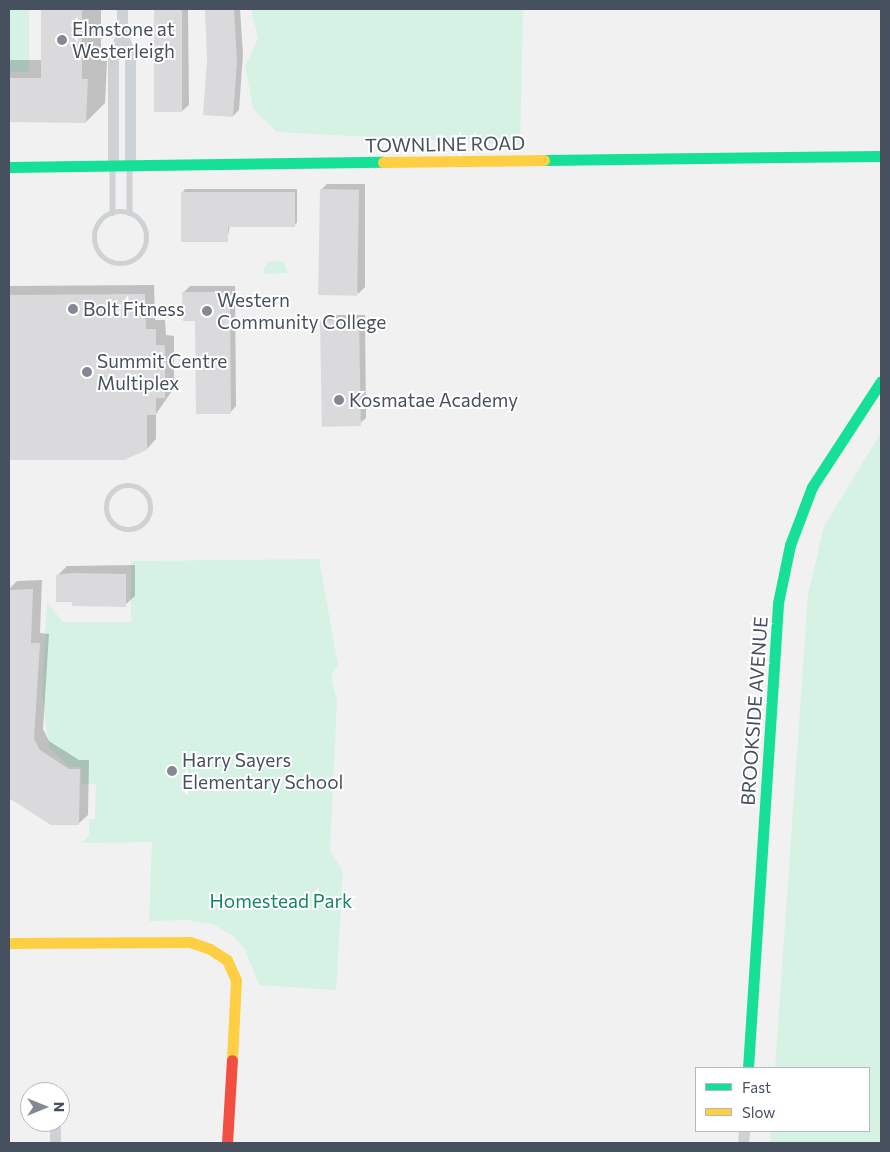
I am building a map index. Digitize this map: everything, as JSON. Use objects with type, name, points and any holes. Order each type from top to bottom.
[{"type":"street","points":[[122,9],[122,33],[130,56],[130,166]]},
{"type":"street","points":[[113,166],[113,55],[122,33]]},
{"type":"street","name":"TOWNLINE ROAD","points":[[9,167],[881,156]]},
{"type":"street","name":"BROOKSIDE AVENUE","points":[[748,1067],[778,603],[790,545],[812,487],[881,380]]},
{"type":"street","points":[[9,943],[190,942],[210,949],[227,960],[236,980],[227,1143]]},
{"type":"lane","points":[[113,166],[113,213]]},
{"type":"lane","points":[[130,166],[130,213]]},
{"type":"lane","points":[[113,213],[130,213],[144,224],[147,241],[140,256],[124,264],[108,260],[97,247],[96,231],[99,223],[113,213]]},
{"type":"lane","points":[[132,486],[144,492],[150,513],[137,528],[123,529],[108,514],[108,500],[117,489],[132,486]]},
{"type":"green space","points":[[9,9],[29,9],[29,72],[9,72]]},
{"type":"green space","points":[[251,9],[523,9],[520,145],[277,132],[253,109],[245,66],[258,39]]},
{"type":"green space","points":[[270,261],[284,262],[287,273],[264,274],[264,267]]},
{"type":"green space","points":[[881,433],[881,1143],[770,1143],[771,1132],[870,1132],[870,1067],[775,1067],[808,595],[824,526]]},
{"type":"green space","name":"Harry Sayers Elementary School","points":[[319,559],[338,665],[331,676],[337,701],[330,850],[343,872],[336,990],[259,985],[245,949],[232,935],[212,924],[189,920],[149,921],[152,842],[82,843],[89,835],[89,819],[95,819],[96,784],[82,784],[82,767],[70,767],[49,748],[42,695],[47,602],[63,622],[131,622],[131,561]]},
{"type":"building","name":"Elmstone at Westerleigh","points":[[41,9],[82,9],[82,79],[88,79],[86,123],[9,122],[9,78],[41,78]]},
{"type":"building","points":[[154,9],[182,9],[182,112],[154,112]]},
{"type":"building","points":[[205,9],[234,9],[237,61],[233,117],[203,115],[207,61]]},
{"type":"building","points":[[320,189],[359,190],[357,296],[318,295]]},
{"type":"building","points":[[181,192],[295,192],[295,227],[228,227],[228,242],[181,242]]},
{"type":"building","points":[[182,292],[230,292],[231,414],[196,414],[195,321],[183,321]]},
{"type":"building","name":"Summit Centre Multiplex","points":[[145,294],[146,329],[156,329],[156,345],[165,345],[165,398],[156,398],[156,415],[147,415],[147,450],[124,460],[9,460],[9,295]]},
{"type":"building","points":[[359,320],[361,426],[322,427],[320,321]]},
{"type":"building","points":[[72,573],[126,574],[126,607],[72,606],[72,602],[56,602],[56,575]]},
{"type":"building","points":[[33,589],[31,643],[40,643],[34,739],[40,750],[69,769],[80,769],[79,825],[51,825],[9,798],[9,590]]},
{"type":"traffic: fast","points":[[544,160],[881,156]]},
{"type":"traffic: fast","points":[[9,167],[383,162]]},
{"type":"traffic: fast","points":[[748,1067],[778,603],[790,545],[812,487],[881,381]]},
{"type":"traffic: slow","points":[[383,162],[544,160]]},
{"type":"traffic: slow","points":[[9,943],[190,942],[210,949],[227,960],[236,980],[232,1060]]},
{"type":"traffic: jam","points":[[227,1143],[232,1060]]},
{"type":"place","name":"Elmstone at Westerleigh","points":[[62,40]]},
{"type":"place","name":"Bolt Fitness","points":[[73,309]]},
{"type":"place","name":"Western Community College","points":[[207,311]]},
{"type":"place","name":"Summit Centre Multiplex","points":[[87,372]]},
{"type":"place","name":"Kosmatae Academy","points":[[339,400]]},
{"type":"place","name":"Harry Sayers Elementary School","points":[[172,771]]},
{"type":"park label","name":"Homestead Park","points":[[281,901]]}]
